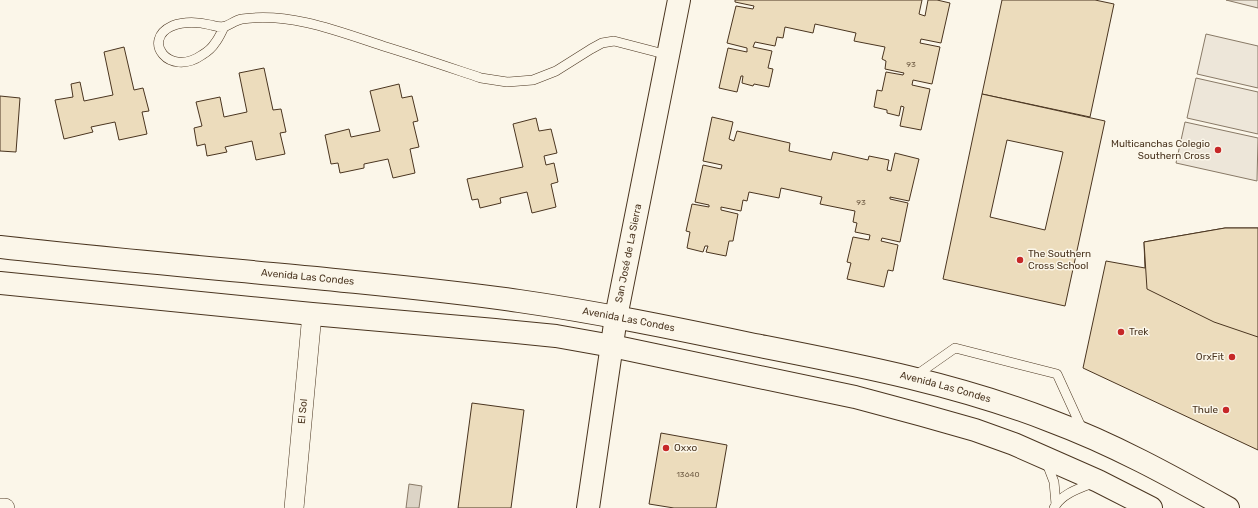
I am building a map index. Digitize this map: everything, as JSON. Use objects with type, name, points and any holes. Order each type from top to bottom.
[{"type":"main road","name":"San José de La Sierra","points":[[588,508],[616,317],[679,0]]},
{"type":"main road","name":"Avenida Las Condes","points":[[0,247],[430,290],[517,301],[616,317],[847,363],[912,378],[1009,406],[1085,434],[1172,477],[1228,508]]},
{"type":"main road","points":[[0,283],[312,314],[525,333],[563,337],[612,346],[870,401],[975,430],[1014,444],[1098,481],[1151,508]]},
{"type":"street","name":"El Sol","points":[[294,508],[312,314]]},
{"type":"street","points":[[0,508],[5,508]]},
{"type":"lane","points":[[224,27],[191,22],[184,22],[172,26],[164,32],[161,37],[159,49],[162,54],[173,62],[178,63],[191,61],[198,58],[211,48],[224,27],[241,19],[274,18],[325,26],[481,78],[507,82],[533,80],[556,72],[602,43],[614,41],[668,55]]},
{"type":"lane","points":[[912,378],[955,348],[1057,374],[1085,434]]},
{"type":"lane","points":[[1045,458],[1054,482],[1055,506]]},
{"type":"lane","points":[[1055,506],[1073,491],[1098,481]]},
{"type":"shaded area","points":[[1226,0],[1258,0],[1258,8]]},
{"type":"shaded area","points":[[1206,34],[1258,46],[1258,88],[1197,74]]},
{"type":"shaded area","name":"Multicanchas Colegio Southern Cross","points":[[1196,78],[1258,92],[1258,134],[1187,118]]},
{"type":"shaded area","name":"Multicanchas Colegio Southern Cross","points":[[1185,122],[1258,138],[1257,181],[1176,163]]},
{"type":"shaded area","points":[[409,484],[422,486],[419,508],[406,508]]},
{"type":"building","points":[[735,0],[922,0],[919,14],[925,16],[928,0],[937,0],[950,3],[941,43],[921,39],[920,43],[940,47],[932,84],[913,80],[912,85],[930,89],[921,130],[900,126],[904,107],[901,106],[899,116],[887,113],[887,110],[874,107],[877,90],[882,91],[886,72],[903,75],[904,73],[885,69],[886,61],[882,59],[885,47],[854,41],[856,33],[815,24],[813,33],[785,27],[783,38],[777,37],[775,46],[755,42],[753,47],[772,51],[768,68],[773,69],[769,87],[754,84],[753,86],[742,83],[743,76],[741,76],[737,92],[719,88],[728,48],[747,52],[747,48],[727,43],[736,6],[753,9],[754,6],[735,2]]},
{"type":"building","points":[[1002,0],[1095,0],[1114,4],[1090,117],[982,94]]},
{"type":"building","points":[[124,47],[134,90],[143,88],[149,111],[142,112],[147,134],[119,140],[115,122],[91,127],[93,132],[64,139],[55,100],[73,97],[71,84],[80,82],[84,101],[113,95],[104,52]]},
{"type":"building","points":[[264,68],[273,110],[281,109],[286,132],[280,133],[285,154],[256,160],[252,141],[225,147],[227,152],[207,156],[205,144],[197,146],[194,128],[202,126],[196,102],[220,97],[224,117],[247,112],[239,73]]},
{"type":"building","points":[[399,84],[402,98],[412,96],[418,121],[413,122],[419,147],[410,149],[415,173],[393,178],[388,159],[364,164],[364,168],[340,173],[338,163],[331,164],[325,135],[349,129],[351,137],[380,131],[370,91]]},
{"type":"building","points":[[982,94],[1105,121],[1065,306],[943,279]],"holes":[[[1007,140],[1063,152],[1045,230],[990,217]]]},
{"type":"building","points":[[0,96],[20,98],[16,152],[0,151]]},
{"type":"building","points":[[712,117],[733,122],[729,139],[734,141],[737,131],[790,143],[789,151],[831,160],[833,152],[868,160],[869,156],[889,160],[887,170],[891,171],[895,153],[919,159],[909,201],[890,197],[890,199],[908,203],[900,242],[882,238],[881,241],[898,245],[893,271],[888,270],[884,287],[847,279],[851,263],[847,262],[853,237],[869,240],[870,235],[855,232],[857,223],[853,222],[855,211],[820,204],[822,197],[781,188],[779,198],[749,192],[747,201],[743,200],[741,211],[721,207],[721,210],[738,214],[733,241],[729,241],[726,256],[706,252],[708,246],[705,246],[703,252],[687,248],[690,232],[686,231],[692,204],[709,207],[709,205],[695,202],[703,165],[721,169],[722,165],[703,161]]},
{"type":"building","points":[[536,118],[539,131],[551,129],[557,153],[544,156],[546,165],[554,163],[558,182],[551,184],[556,207],[532,213],[527,192],[500,198],[501,203],[480,208],[478,199],[472,200],[467,179],[523,167],[513,124]]},
{"type":"building","points":[[1225,228],[1258,228],[1258,450],[1083,368],[1106,261],[1145,268],[1144,242]]},
{"type":"building","points":[[1225,228],[1258,228],[1258,337],[1214,322],[1147,289],[1144,242]]},
{"type":"building","points":[[472,403],[524,410],[511,508],[458,508]]},
{"type":"building","points":[[661,433],[727,445],[716,508],[674,508],[649,504]]},
{"type":"place","name":"Multicanchas Colegio Southern Cross","points":[[1218,150]]},
{"type":"place","name":"The Southern Cross School","points":[[1020,260]]},
{"type":"place","name":"Trek","points":[[1121,332]]},
{"type":"place","name":"OrxFit","points":[[1232,357]]},
{"type":"place","name":"Thule","points":[[1226,410]]},
{"type":"place","name":"Oxxo","points":[[666,448]]}]
